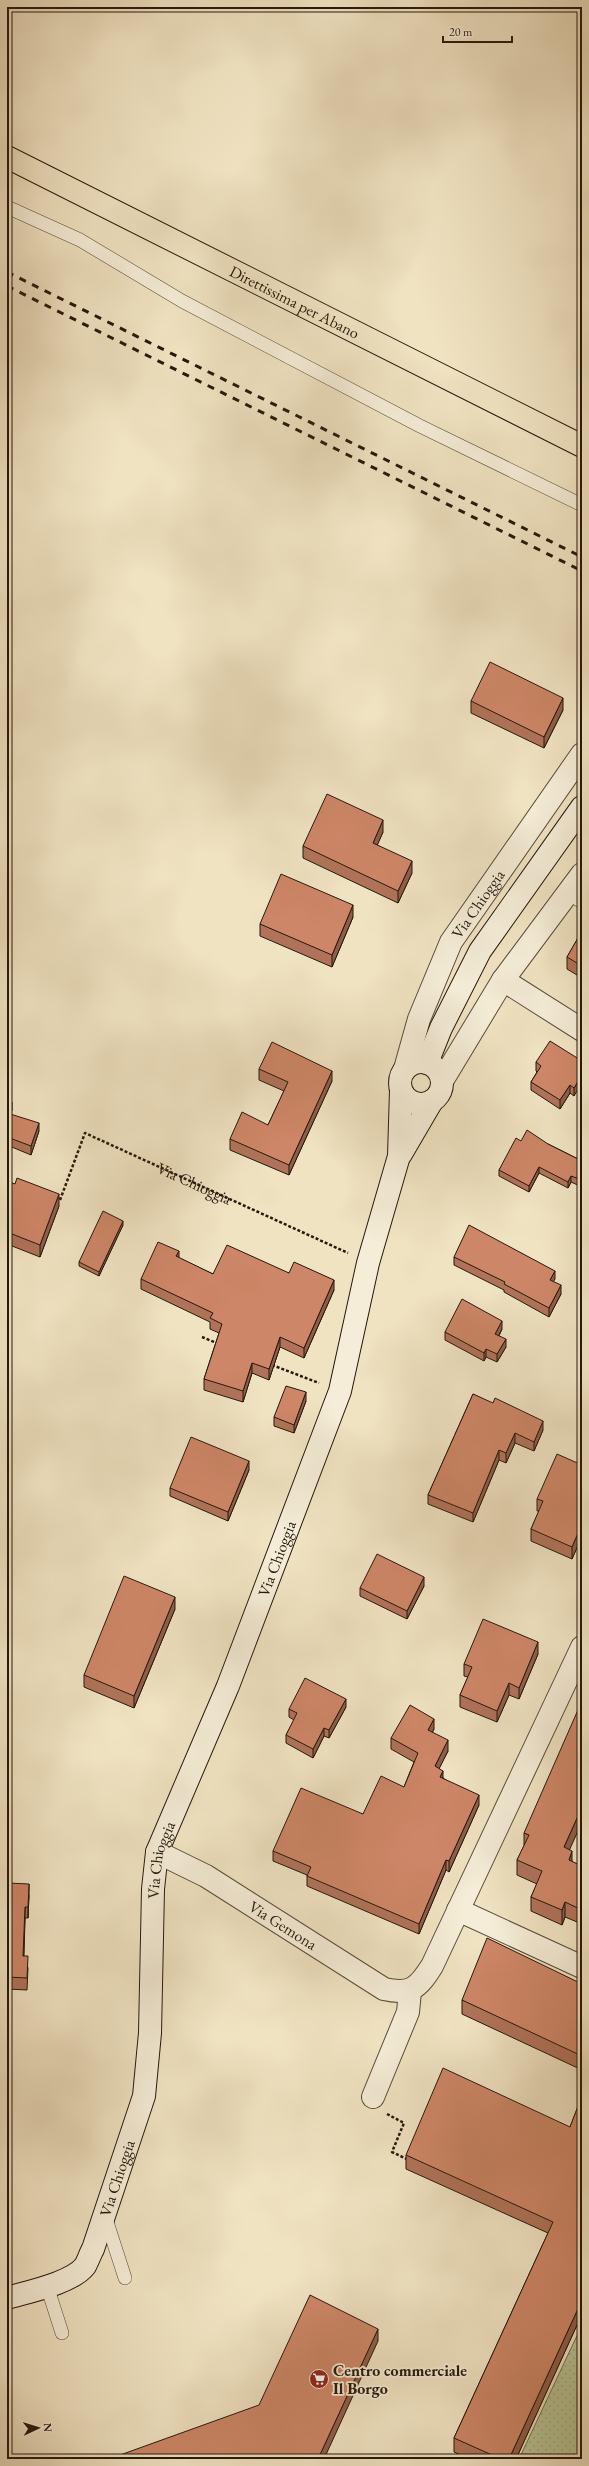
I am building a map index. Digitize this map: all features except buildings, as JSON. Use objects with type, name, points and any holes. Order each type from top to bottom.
[{"type":"highway","name":"Direttissima per Abano","points":[[7,157],[582,446]]},
{"type":"street","name":"Via Chioggia","points":[[7,2298],[47,2286],[74,2275],[84,2266],[104,2214],[144,2096],[150,2033],[153,1889],[157,1852],[228,1686],[340,1391],[368,1263],[399,1156],[403,1079],[419,1019],[451,942],[582,754]]},
{"type":"street","name":"Via Chioggia","points":[[427,1063],[441,1028],[480,951],[582,806]]},
{"type":"street","name":"Via Chioggia","points":[[399,1156],[432,1101],[440,1092],[442,1081],[503,980],[575,898],[582,874]]},
{"type":"street","points":[[503,980],[582,1030]]},
{"type":"street","points":[[432,1101],[426,1104],[414,1103],[408,1100],[403,1079],[416,1063],[427,1063],[437,1070],[442,1081]]},
{"type":"street","points":[[373,2097],[408,2012],[410,1991],[422,1983],[432,1966],[582,1647]]},
{"type":"street","name":"Via Gemona","points":[[157,1852],[206,1876],[384,1989],[397,1992],[410,1991]]},
{"type":"street","points":[[458,1910],[582,1967]]},
{"type":"lane","points":[[7,207],[80,240],[189,304],[420,426],[582,505]]},
{"type":"lane","points":[[104,2214],[125,2278]]},
{"type":"lane","points":[[47,2286],[62,2333]]},
{"type":"path","name":"Via Chioggia","points":[[60,1200],[85,1133],[368,1263]]},
{"type":"path","points":[[202,1337],[224,1346]]},
{"type":"path","points":[[268,1363],[340,1391]]},
{"type":"path","points":[[373,2097],[388,2115],[404,2123],[392,2152],[414,2162]]},
{"type":"green space","points":[[582,2325],[582,2459],[519,2459]]},
{"type":"railway","points":[[7,272],[582,557]]},
{"type":"railway","points":[[7,286],[582,571]]},
{"type":"place","name":"Centro commerciale Il Borgo","points":[[319,2379]]}]
